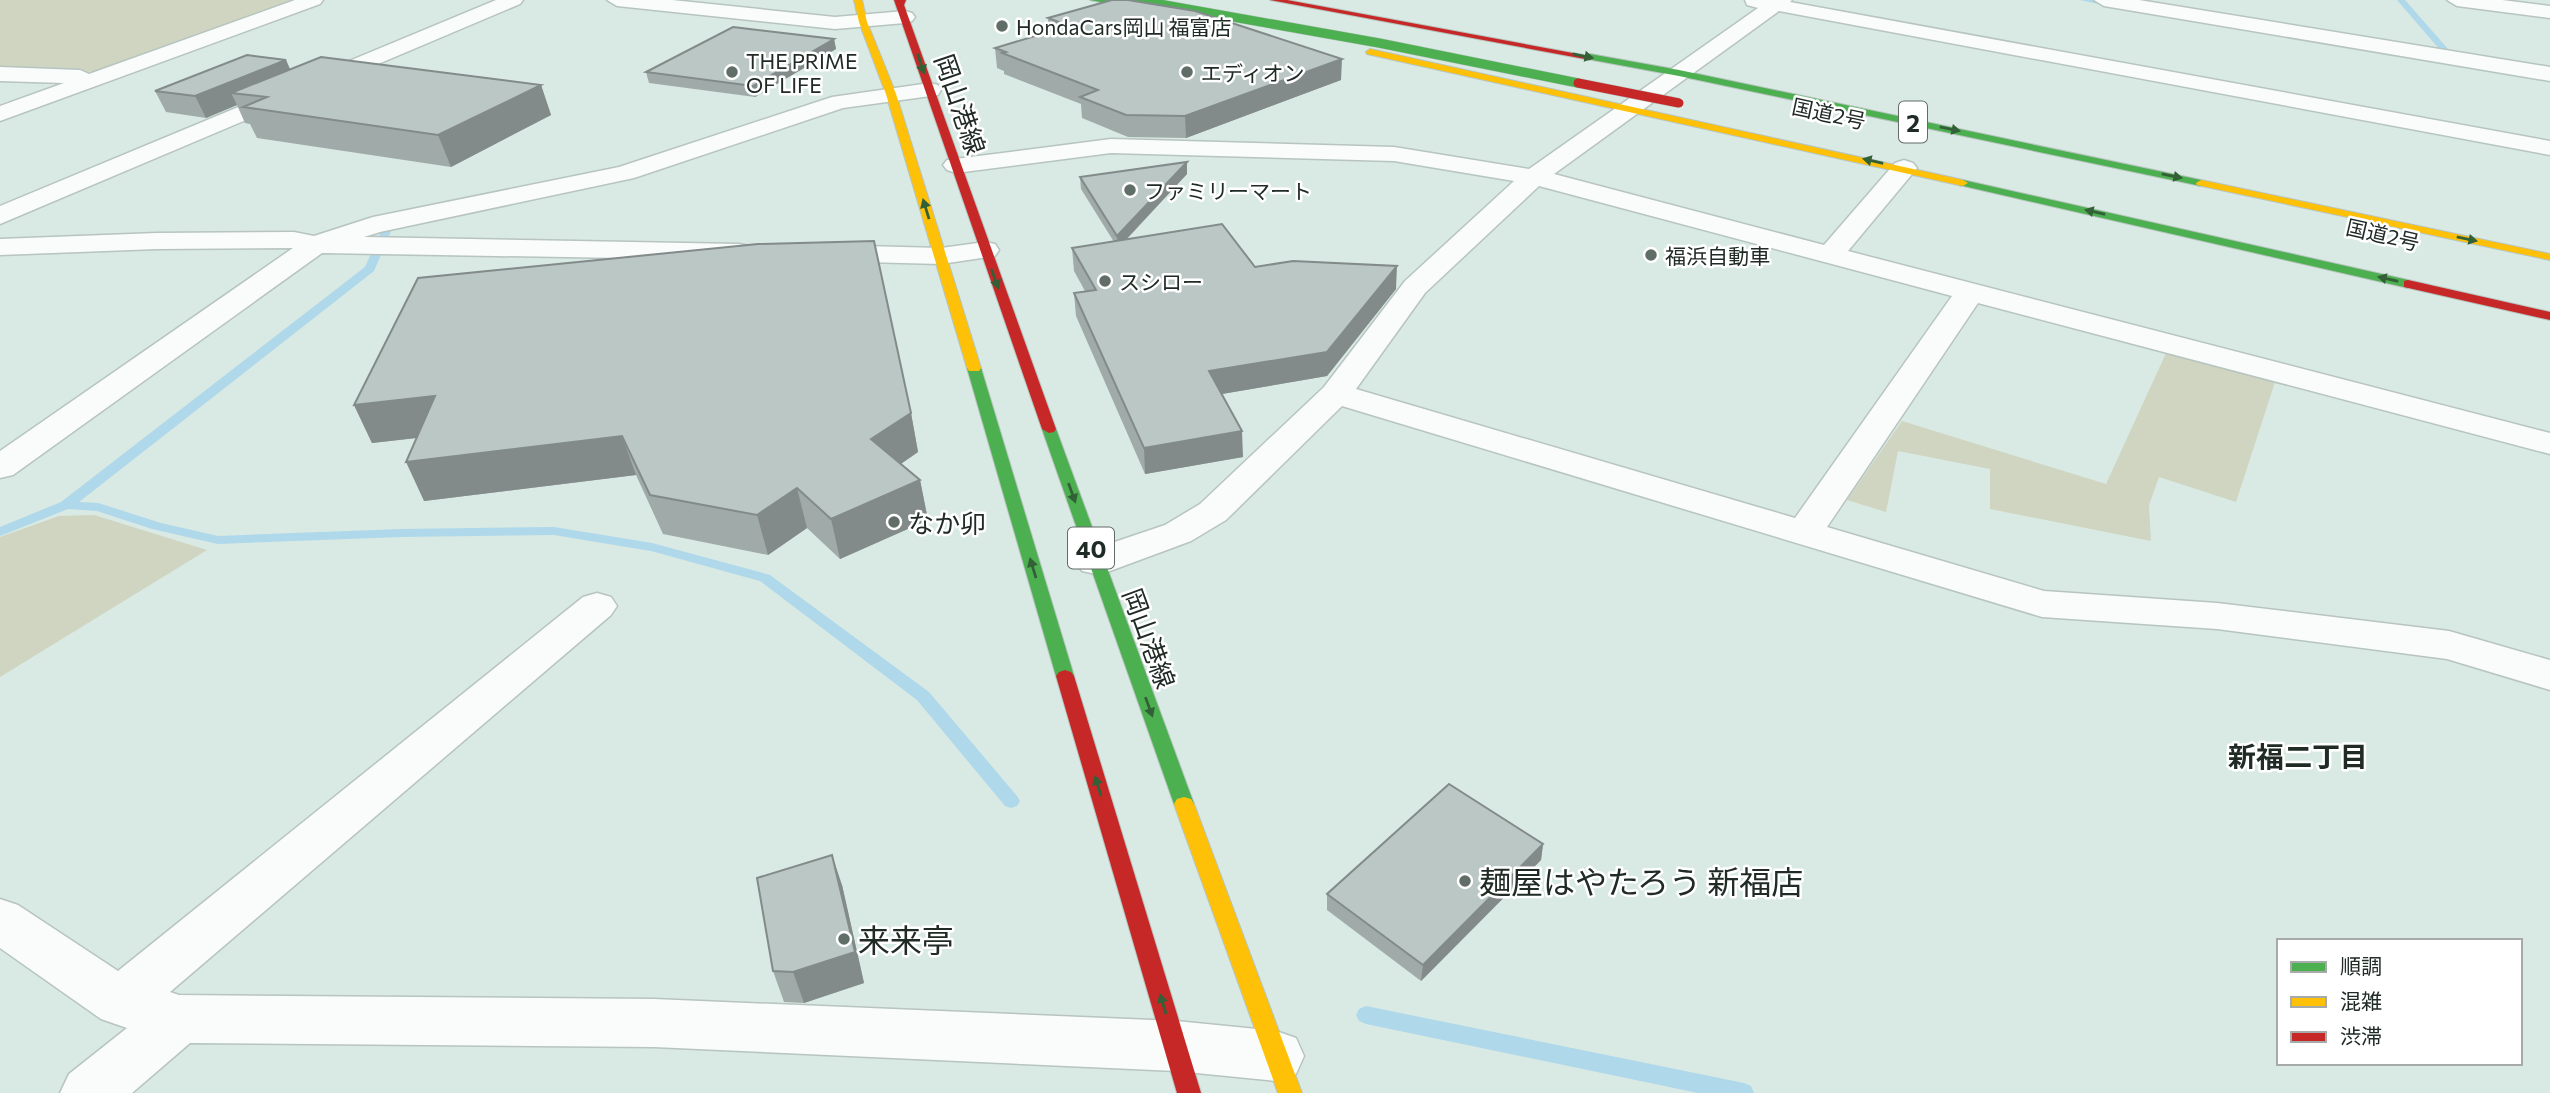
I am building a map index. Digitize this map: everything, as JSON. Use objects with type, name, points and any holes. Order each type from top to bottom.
[{"type":"main road","name":"40","points":[[858,0],[863,22],[891,94],[941,256],[1182,1070]]},
{"type":"main road","name":"国道2号","points":[[1204,0],[1395,33],[1688,100]]},
{"type":"main road","name":"2","points":[[1274,0],[1679,73],[2550,257]]},
{"type":"main road","points":[[1087,1],[1133,3],[1633,108],[2550,316]]},
{"type":"main road","name":"国道2号","points":[[1133,3],[1379,43],[1688,100],[2455,254]]},
{"type":"main road","name":"岡山港線","points":[[901,5],[1096,562],[1283,1074]]},
{"type":"street","points":[[0,114],[313,0]]},
{"type":"street","points":[[0,216],[513,0]]},
{"type":"street","points":[[617,0],[816,21],[863,22],[901,5]]},
{"type":"street","points":[[1749,0],[1779,2],[2550,148]]},
{"type":"street","points":[[2104,0],[2550,74]]},
{"type":"street","points":[[2457,0],[2550,12]]},
{"type":"street","points":[[1096,562],[1178,533],[1213,512],[1336,394],[1415,287],[1534,177],[1779,2]]},
{"type":"street","points":[[0,74],[100,78]]},
{"type":"street","points":[[0,467],[316,245],[373,225],[625,173],[840,102],[930,90]]},
{"type":"street","points":[[956,165],[1111,146],[1394,154],[1534,177],[2550,444]]},
{"type":"street","points":[[1830,255],[1904,168]]},
{"type":"street","points":[[0,247],[281,240],[316,245],[759,252]]},
{"type":"street","points":[[800,253],[941,256],[985,250]]},
{"type":"street","points":[[1804,533],[1970,292]]},
{"type":"street","points":[[1336,394],[2042,604],[2217,617],[2449,645],[2550,675]]},
{"type":"street","points":[[120,1002],[597,606]]},
{"type":"street","points":[[0,920],[120,1002],[179,1019],[654,1023],[1182,1070],[1283,1074]]},
{"type":"street","points":[[89,1093],[179,1019]]},
{"type":"green space","points":[[0,0],[301,0],[113,69],[88,72],[0,69]]},
{"type":"green space","points":[[2167,351],[2275,382],[2236,502],[2159,477],[2149,505],[2151,541],[1990,509],[1990,469],[1898,451],[1886,512],[1847,500],[1902,421],[2106,484]]},
{"type":"green space","points":[[94,515],[207,550],[0,677],[0,537],[59,516]]},
{"type":"building","points":[[1112,0],[1128,0],[1195,11],[1342,59],[1185,116],[1126,115],[1080,97],[1098,90],[995,48],[1069,26],[1048,18]]},
{"type":"building","points":[[733,27],[834,39],[753,86],[646,72]]},
{"type":"building","points":[[247,55],[286,60],[195,96],[155,91]]},
{"type":"building","points":[[321,57],[541,85],[438,135],[243,107],[267,97],[231,93]]},
{"type":"building","points":[[1187,162],[1117,236],[1080,177]]},
{"type":"building","points":[[1222,224],[1255,267],[1293,261],[1397,266],[1327,352],[1209,371],[1242,431],[1144,448],[1074,293],[1096,290],[1072,248]]},
{"type":"building","points":[[874,241],[911,413],[871,439],[920,480],[831,519],[797,488],[757,515],[650,495],[622,436],[406,462],[435,396],[354,405],[418,278],[758,244]]},
{"type":"building","points":[[1449,784],[1543,844],[1423,965],[1327,894]]},
{"type":"building","points":[[832,855],[855,952],[793,972],[773,971],[757,878]]},
{"type":"waterway","points":[[2084,0],[2117,6]]},
{"type":"waterway","points":[[2401,0],[2445,51],[2443,60]]},
{"type":"waterway","points":[[66,505],[370,269],[388,227]]},
{"type":"waterway","points":[[0,532],[66,505]]},
{"type":"waterway","points":[[66,505],[98,507],[157,526],[218,540],[554,531],[652,547],[765,578],[923,696],[1011,801]]},
{"type":"waterway","points":[[1366,1015],[1744,1093]]},
{"type":"traffic: fast","points":[[1094,0],[1157,11]]},
{"type":"traffic: fast","points":[[1137,0],[1379,43],[1578,83]]},
{"type":"traffic: fast","points":[[1590,57],[1679,73],[2201,183]]},
{"type":"traffic: fast","points":[[1963,183],[2408,284]]},
{"type":"traffic: fast","points":[[974,368],[1065,676]]},
{"type":"traffic: fast","points":[[1049,429],[1184,804]]},
{"type":"traffic: slow","points":[[858,0],[863,22],[891,94],[974,368]]},
{"type":"traffic: slow","points":[[1370,52],[1963,183]]},
{"type":"traffic: slow","points":[[2201,183],[2550,257]]},
{"type":"traffic: slow","points":[[1184,804],[1290,1093]]},
{"type":"traffic: jam","points":[[898,0],[1049,429]]},
{"type":"traffic: jam","points":[[900,4],[902,0]]},
{"type":"traffic: jam","points":[[1274,0],[1590,57]]},
{"type":"traffic: jam","points":[[1578,83],[1679,103]]},
{"type":"traffic: jam","points":[[2408,284],[2550,316]]},
{"type":"traffic: jam","points":[[1065,676],[1189,1093]]},
{"type":"place","name":"HondaCars岡山 福富店","points":[[1002,26]]},
{"type":"place","name":"THE PRIME OF LIFE","points":[[732,72]]},
{"type":"place","name":"エディオン","points":[[1187,72]]},
{"type":"place","name":"ファミリーマート","points":[[1130,190]]},
{"type":"place","name":"福浜自動車","points":[[1651,255]]},
{"type":"place","name":"スシロー","points":[[1105,281]]},
{"type":"place","name":"なか卯","points":[[894,522]]},
{"type":"place","name":"麺屋はやたろう 新福店","points":[[1465,881]]},
{"type":"place","name":"来来亭","points":[[844,939]]},
{"type":"district","name":"新福二丁目","points":[[2298,756]]}]
